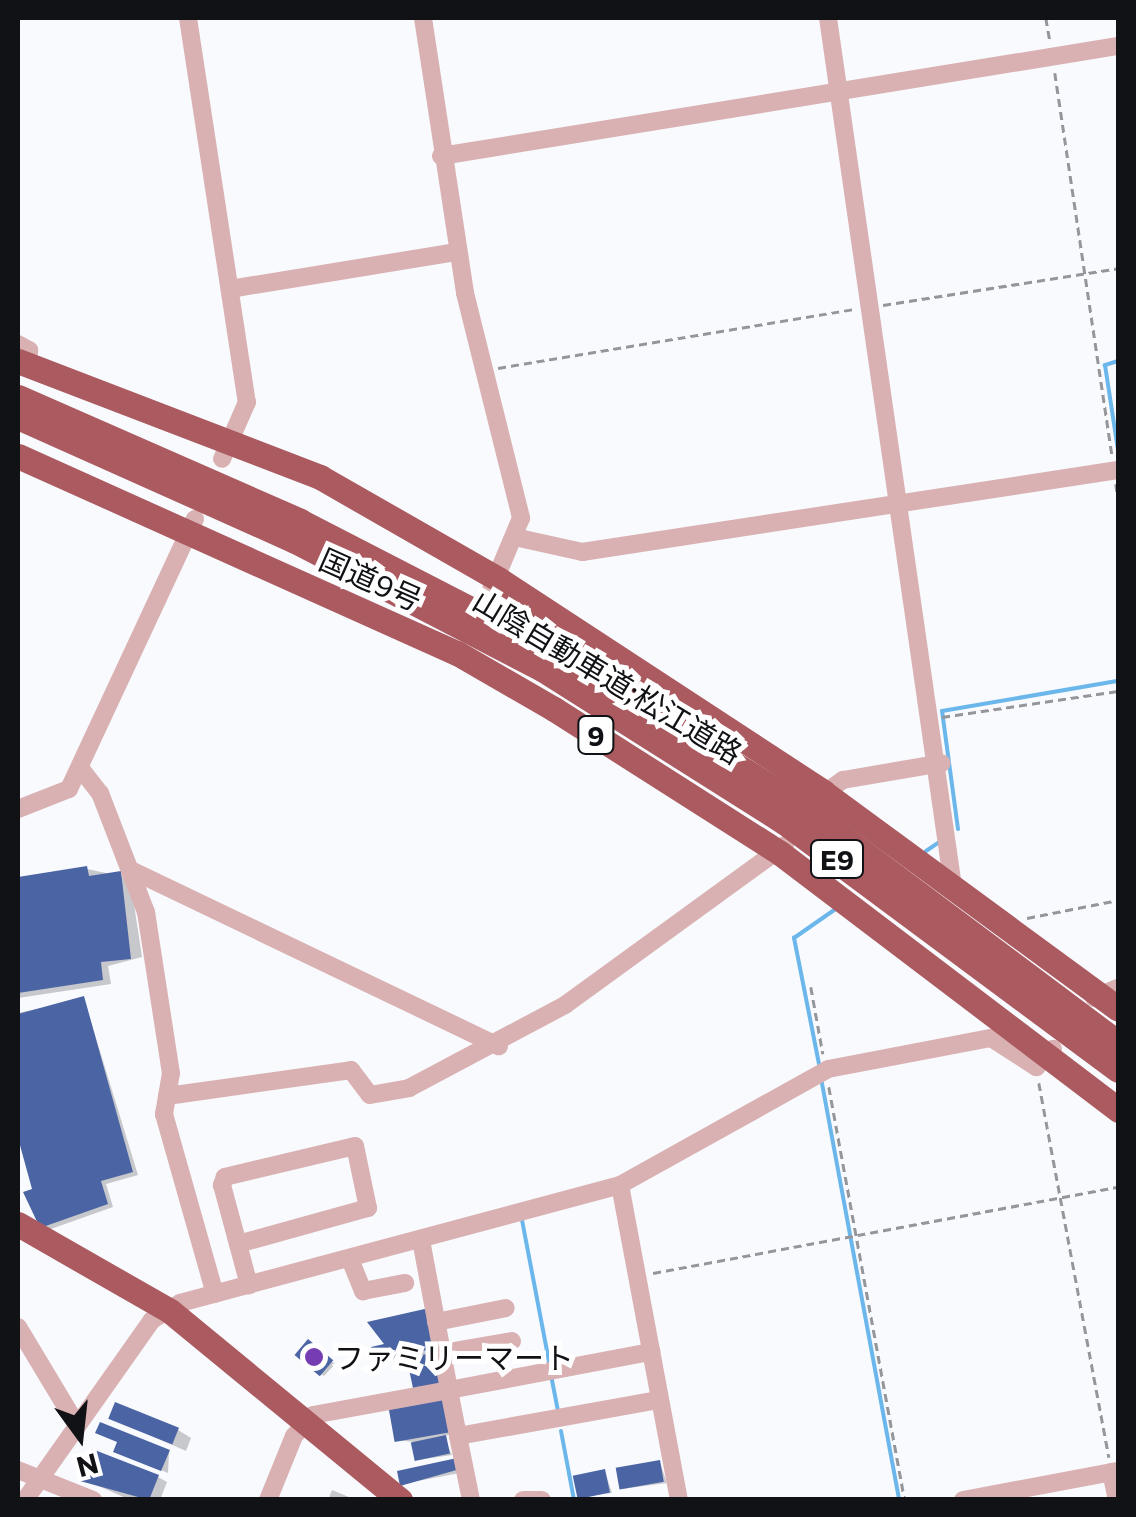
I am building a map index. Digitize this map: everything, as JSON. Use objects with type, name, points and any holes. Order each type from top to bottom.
[{"type":"highway","name":"国道9号","points":[[21,356],[227,450],[320,477],[821,795],[1107,997]]},
{"type":"highway","name":"山陰自動車道;松江道路","points":[[18,396],[300,520],[552,651],[796,802],[1118,1044]]},
{"type":"highway","name":"山陰自動車道;松江道路","points":[[18,417],[295,541],[558,678],[814,843],[1118,1070]]},
{"type":"highway","name":"国道9号","points":[[18,456],[461,646],[785,846],[1118,1110]]},
{"type":"highway","points":[[18,1224],[170,1311],[308,1419],[400,1500]]},
{"type":"street","points":[[188,18],[247,402],[227,450]]},
{"type":"street","points":[[424,18],[457,252],[519,538],[493,588]]},
{"type":"street","points":[[828,18],[942,763],[954,886]]},
{"type":"street","points":[[442,156],[1118,46]]},
{"type":"street","points":[[230,289],[457,252]]},
{"type":"street","points":[[519,538],[582,552],[1116,470]]},
{"type":"street","points":[[18,809],[69,789],[81,770],[191,528]]},
{"type":"street","points":[[821,795],[942,763]]},
{"type":"street","points":[[81,770],[131,870],[146,912],[167,1096],[164,1114],[215,1294]]},
{"type":"street","points":[[167,1096],[352,1070],[367,1094],[394,1093],[499,1046],[785,846]]},
{"type":"street","points":[[131,870],[499,1046]]},
{"type":"street","points":[[25,1500],[26,1474],[75,1422],[152,1320],[170,1311],[215,1294],[620,1185],[826,1070],[991,1038],[1046,1056]]},
{"type":"street","points":[[238,1244],[368,1208],[355,1146],[226,1178],[238,1244],[249,1286]]},
{"type":"street","points":[[620,1185],[679,1500]]},
{"type":"street","points":[[421,1240],[471,1500]]},
{"type":"street","points":[[350,1259],[363,1291],[405,1283]]},
{"type":"street","points":[[436,1322],[506,1308]]},
{"type":"street","points":[[18,1327],[75,1422]]},
{"type":"street","points":[[442,1354],[512,1341]]},
{"type":"street","points":[[268,1500],[308,1419],[651,1352]]},
{"type":"street","points":[[458,1436],[659,1400]]},
{"type":"street","points":[[963,1500],[1115,1471],[1116,1500]]},
{"type":"street","points":[[26,1474],[92,1500]]},
{"type":"street","points":[[523,1500],[542,1500]]},
{"type":"path","points":[[1046,18],[1118,499]]},
{"type":"path","points":[[483,371],[1118,268]]},
{"type":"path","points":[[945,717],[1118,691]]},
{"type":"path","points":[[1048,913],[1118,900]]},
{"type":"path","points":[[811,987],[905,1500]]},
{"type":"path","points":[[1046,1056],[1061,1197],[1115,1471]]},
{"type":"path","points":[[638,1276],[1118,1187]]},
{"type":"building","points":[[87,866],[89,876],[121,871],[131,959],[101,962],[103,980],[18,993],[18,877]]},
{"type":"building","points":[[84,996],[133,1172],[101,1181],[108,1204],[40,1228],[23,1192],[32,1189],[18,1138],[18,1014]]},
{"type":"building","points":[[429,1308],[437,1348],[374,1361],[371,1347],[384,1344],[367,1322]]},
{"type":"building","name":"ファミリーマート","points":[[308,1339],[333,1360],[320,1376],[295,1355]]},
{"type":"building","points":[[436,1352],[443,1385],[414,1391],[407,1358]]},
{"type":"building","points":[[442,1394],[449,1432],[395,1442],[388,1404]]},
{"type":"building","points":[[115,1402],[179,1428],[172,1445],[108,1419]]},
{"type":"building","points":[[100,1422],[170,1450],[161,1471],[113,1452],[117,1442],[95,1433]]},
{"type":"building","points":[[446,1435],[450,1454],[415,1461],[411,1442]]},
{"type":"building","points":[[92,1449],[159,1475],[149,1500],[80,1481]]},
{"type":"building","points":[[457,1458],[460,1469],[400,1486],[397,1471]]},
{"type":"building","points":[[660,1460],[664,1482],[620,1489],[616,1468]]},
{"type":"building","points":[[605,1469],[610,1492],[578,1499],[573,1476]]},
{"type":"waterway","points":[[1118,361],[1105,365],[1118,450]]},
{"type":"waterway","points":[[958,829],[942,711],[1118,681]]},
{"type":"waterway","points":[[926,851],[941,841]]},
{"type":"waterway","points":[[820,1069],[794,938],[837,908]]},
{"type":"waterway","points":[[821,1078],[899,1500]]},
{"type":"waterway","points":[[522,1220],[550,1367]]},
{"type":"waterway","points":[[551,1375],[558,1410]]},
{"type":"waterway","points":[[561,1431],[574,1500]]},
{"type":"place","name":"ファミリーマート","points":[[314,1357]]}]
